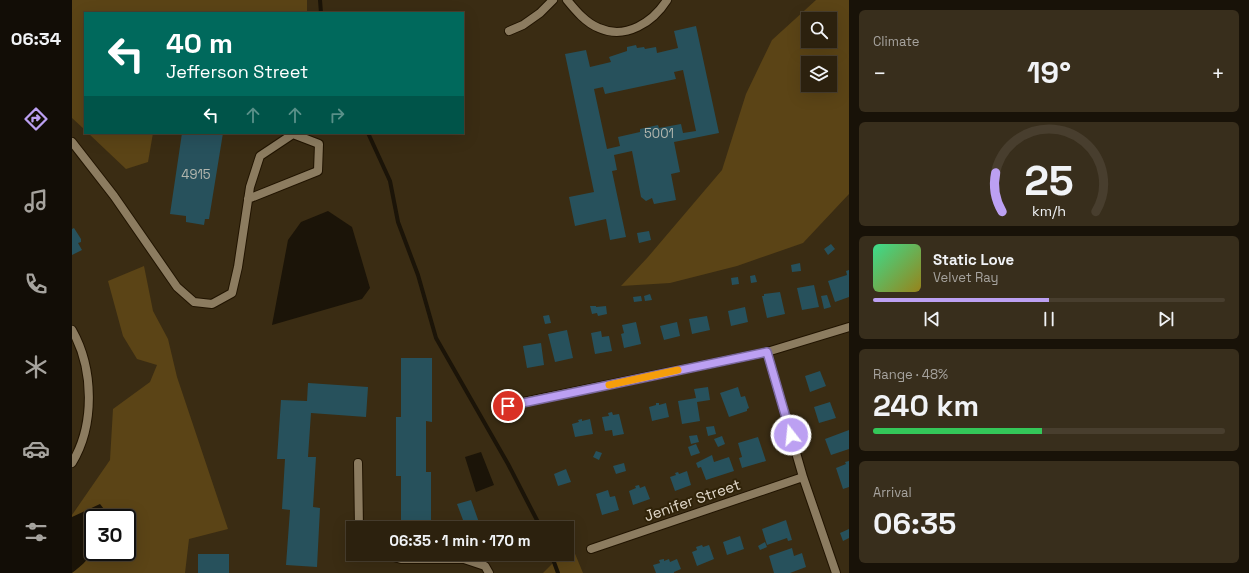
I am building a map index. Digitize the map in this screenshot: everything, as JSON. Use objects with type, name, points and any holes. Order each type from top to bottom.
[{"type":"street","points":[[509,31],[523,25],[540,13],[553,0]]},
{"type":"street","points":[[567,0],[586,21],[598,28],[614,32],[634,29],[649,21],[660,11],[667,0]]},
{"type":"street","points":[[72,142],[110,191],[177,287],[194,302],[212,304],[232,293],[238,267],[248,199],[250,187],[260,156],[293,134],[319,144],[318,171],[248,199]]},
{"type":"street","points":[[508,406],[767,352],[849,327]]},
{"type":"street","points":[[72,330],[84,358],[89,399],[84,438],[72,463]]},
{"type":"street","points":[[767,352],[803,477],[836,573]]},
{"type":"street","points":[[358,463],[359,521]]},
{"type":"street","name":"Jenifer Street","points":[[591,549],[803,477]]},
{"type":"street","points":[[470,561],[485,566],[489,573]]},
{"type":"shaded area","points":[[72,0],[307,0],[307,12],[84,12],[84,129],[72,118]]},
{"type":"shaded area","points":[[816,0],[849,0],[849,194],[803,243],[737,266],[670,283],[621,286],[648,257],[722,170],[746,94],[772,40],[801,14],[801,48],[837,48],[837,12],[803,12]]},
{"type":"shaded area","points":[[89,134],[153,134],[148,162],[126,169]]},
{"type":"shaded area","points":[[328,211],[352,227],[370,288],[362,299],[272,325],[288,240],[301,222]]},
{"type":"shaded area","points":[[144,266],[153,311],[168,339],[177,377],[228,529],[189,539],[185,573],[72,573],[72,515],[110,460],[113,409],[150,382],[157,365],[137,359],[123,336],[108,281]]},
{"type":"shaded area","points":[[481,452],[494,485],[476,492],[465,457]]},
{"type":"shaded area","points":[[100,504],[104,509],[89,509]]},
{"type":"shaded area","points":[[84,511],[85,561],[72,573],[72,517]]},
{"type":"shaded area","points":[[574,551],[583,573],[543,573],[555,561],[574,561]]},
{"type":"building","points":[[696,26],[719,133],[674,142],[680,172],[671,174],[676,200],[654,204],[652,198],[646,201],[641,197],[632,151],[614,155],[617,170],[612,171],[626,237],[610,240],[606,219],[575,226],[569,197],[594,192],[565,54],[586,50],[590,67],[611,62],[609,57],[627,51],[627,47],[636,45],[637,48],[644,47],[645,49],[656,47],[657,53],[678,48],[674,31]],"holes":[[[683,70],[696,131],[683,133],[681,124],[659,128],[658,125],[640,129],[640,132],[618,137],[620,146],[607,149],[594,89],[603,87],[605,94],[676,79],[674,72]]]},
{"type":"building","points":[[182,134],[223,134],[209,219],[205,219],[204,225],[186,222],[186,216],[170,214]]},
{"type":"building","points":[[74,228],[81,239],[81,242],[78,243],[82,250],[72,255],[72,229]]},
{"type":"building","points":[[649,231],[651,240],[639,243],[637,233]]},
{"type":"building","points":[[831,244],[835,249],[828,255],[824,249]]},
{"type":"building","points":[[800,263],[801,271],[792,272],[791,265]]},
{"type":"building","points":[[849,270],[849,297],[835,302],[828,281],[847,275],[846,271]]},
{"type":"building","points":[[755,275],[757,282],[751,283],[750,276]]},
{"type":"building","points":[[738,277],[739,284],[732,285],[731,278]]},
{"type":"building","points":[[814,285],[819,307],[802,310],[797,288]]},
{"type":"building","points":[[780,292],[785,314],[767,318],[762,296],[764,296],[764,294]]},
{"type":"building","points":[[650,294],[652,300],[645,301],[644,296]]},
{"type":"building","points":[[827,295],[831,307],[824,309],[821,296]]},
{"type":"building","points":[[641,296],[642,301],[634,302],[633,297]]},
{"type":"building","points":[[590,306],[606,306],[607,314],[598,316],[597,313],[592,314]]},
{"type":"building","points":[[745,307],[748,322],[731,326],[728,311]]},
{"type":"building","points":[[549,315],[551,323],[545,324],[543,316]]},
{"type":"building","points":[[707,316],[710,330],[692,334],[689,319]]},
{"type":"building","points":[[636,322],[641,344],[624,348],[621,334],[624,333],[622,325]]},
{"type":"building","points":[[677,322],[680,336],[664,340],[660,326]]},
{"type":"building","points":[[567,330],[573,358],[555,362],[548,334]]},
{"type":"building","points":[[601,331],[602,337],[609,336],[612,351],[595,354],[591,333]]},
{"type":"building","points":[[541,343],[544,365],[527,368],[523,346]]},
{"type":"building","points":[[401,358],[432,358],[432,422],[426,421],[426,472],[431,472],[431,521],[401,521],[401,476],[396,476],[396,417],[401,417]]},
{"type":"building","points":[[820,371],[826,386],[810,392],[805,376]]},
{"type":"building","points":[[308,383],[368,387],[366,417],[311,413],[308,457],[316,457],[313,507],[320,508],[317,567],[286,565],[290,510],[282,509],[285,459],[277,459],[281,400],[307,401]]},
{"type":"building","points":[[708,387],[710,400],[697,402],[700,421],[682,424],[678,401],[696,398],[694,389]]},
{"type":"building","points":[[738,387],[741,397],[745,396],[749,408],[747,411],[729,417],[720,393]]},
{"type":"building","points":[[830,402],[836,418],[819,423],[814,407]]},
{"type":"building","points":[[656,403],[659,403],[659,405],[666,403],[669,417],[652,421],[649,407],[656,405]]},
{"type":"building","points":[[612,412],[613,415],[619,414],[624,434],[613,436],[612,430],[605,431],[602,417],[609,416],[608,413]]},
{"type":"building","points":[[582,419],[582,421],[590,419],[593,434],[575,437],[572,424],[579,422],[578,420]]},
{"type":"building","points":[[714,426],[716,434],[708,436],[706,427]]},
{"type":"building","points":[[849,430],[849,449],[831,455],[825,439]]},
{"type":"building","points":[[697,435],[699,442],[691,444],[689,436]]},
{"type":"building","points":[[722,436],[725,444],[718,447],[714,439]]},
{"type":"building","points":[[758,437],[766,461],[742,468],[739,458],[742,457],[738,443]]},
{"type":"building","points":[[696,444],[700,453],[691,456],[688,447]]},
{"type":"building","points":[[596,451],[602,453],[599,460],[593,457]]},
{"type":"building","points":[[712,455],[714,462],[729,457],[734,471],[706,480],[701,467],[698,468],[696,463]]},
{"type":"building","points":[[849,461],[849,487],[843,489],[836,468],[846,464],[845,462]]},
{"type":"building","points":[[624,463],[626,471],[616,474],[613,466]]},
{"type":"building","points":[[566,469],[571,482],[558,486],[554,474]]},
{"type":"building","points":[[687,471],[691,485],[675,491],[670,477],[676,475],[675,473],[678,472],[679,474]]},
{"type":"building","points":[[639,485],[640,488],[645,486],[650,499],[633,505],[629,491],[636,488],[635,486]]},
{"type":"building","points":[[608,490],[610,497],[615,496],[619,510],[602,515],[596,494]]},
{"type":"building","points":[[471,500],[478,521],[463,521],[457,504]]},
{"type":"building","points":[[786,520],[792,540],[788,541],[787,538],[767,545],[762,529]]},
{"type":"building","points":[[849,529],[849,538],[843,541],[840,533]]},
{"type":"building","points":[[740,536],[744,549],[727,555],[723,542]]},
{"type":"building","points":[[765,542],[767,547],[760,550],[758,546]]},
{"type":"building","points":[[702,545],[703,547],[709,545],[714,559],[697,566],[692,552],[697,550],[696,547]]},
{"type":"building","points":[[792,548],[794,556],[802,553],[806,567],[790,573],[774,573],[769,556]]},
{"type":"building","points":[[198,554],[229,554],[229,573],[198,573]]},
{"type":"building","points":[[664,559],[664,561],[669,559],[670,562],[677,559],[681,569],[674,573],[656,573],[653,565],[660,563],[659,560]]},
{"type":"waterway","points":[[320,0],[321,12]]},
{"type":"waterway","points":[[368,134],[390,181],[398,222],[418,275],[436,338],[508,464],[537,521]]},
{"type":"waterway","points":[[554,561],[558,573]]},
{"type":"slow traffic","points":[[609,385],[678,370]]},
{"type":"route","points":[[508,406],[767,352],[791,435]]}]
